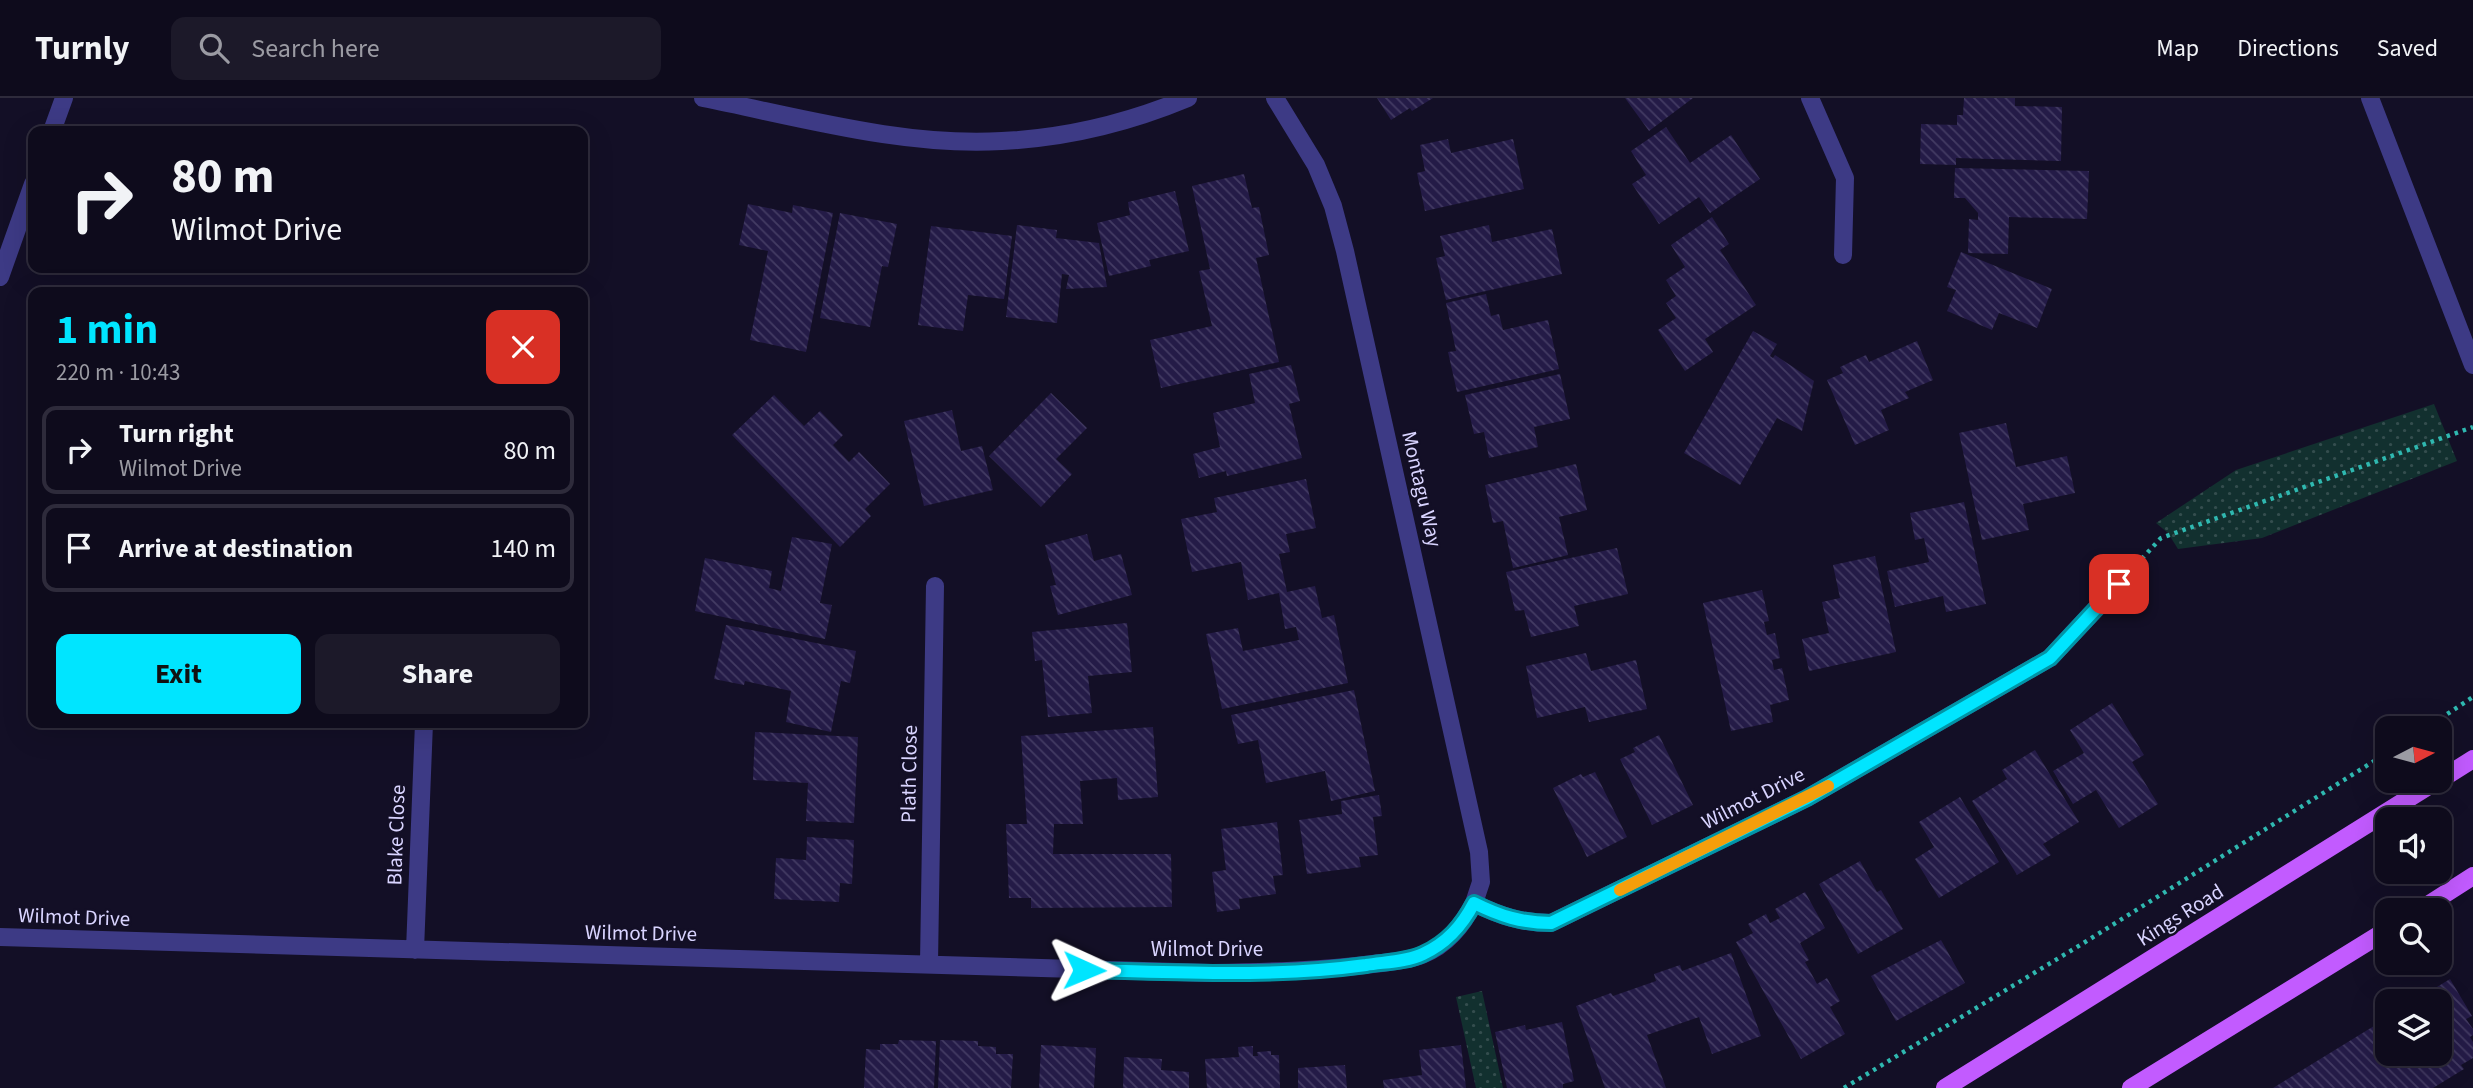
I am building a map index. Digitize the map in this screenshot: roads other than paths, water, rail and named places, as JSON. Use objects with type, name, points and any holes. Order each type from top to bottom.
[{"type":"main road","name":"Kings Road","points":[[2452,772],[2473,759]]},
{"type":"main road","name":"Kings Road","points":[[1945,1088],[2418,793]]},
{"type":"main road","points":[[2439,898],[2473,876]]},
{"type":"main road","points":[[2131,1088],[2375,937]]},
{"type":"street","points":[[54,126],[64,98]]},
{"type":"street","points":[[703,98],[907,137],[961,141],[1002,141],[1061,135],[1148,115],[1188,98]]},
{"type":"street","name":"Montagu Way","points":[[1275,98],[1315,165],[1333,206],[1345,251],[1479,852],[1481,882],[1474,903]]},
{"type":"street","points":[[1810,98],[1845,178],[1843,255]]},
{"type":"street","points":[[2370,98],[2468,337],[2473,365]]},
{"type":"street","points":[[0,277],[28,198]]},
{"type":"street","name":"Wilmot Drive","points":[[0,937],[1210,973],[1340,968],[1421,955],[1452,936],[1465,921],[1474,903],[1501,916],[1531,923],[1551,923],[1782,810],[2050,658],[2119,584]]},
{"type":"street","name":"Plath Close","points":[[929,963],[935,586]]},
{"type":"street","name":"Blake Close","points":[[415,950],[424,728]]}]
